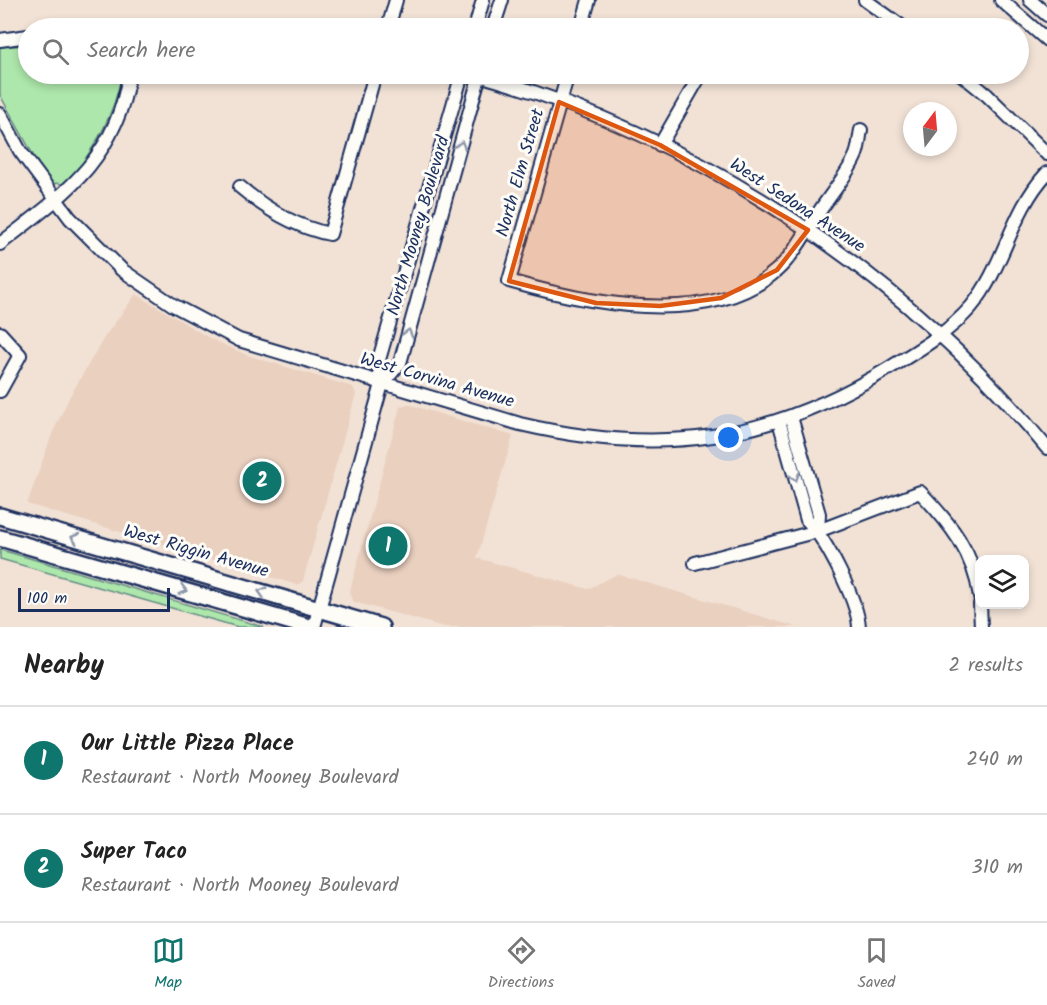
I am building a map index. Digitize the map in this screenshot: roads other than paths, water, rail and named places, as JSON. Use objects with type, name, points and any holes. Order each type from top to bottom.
[{"type":"main road","name":"West Riggin Avenue","points":[[0,516],[381,627]]},
{"type":"main road","points":[[0,538],[309,627]]},
{"type":"street","points":[[391,18],[396,0]]},
{"type":"street","points":[[478,18],[483,0]]},
{"type":"street","points":[[496,18],[502,0]]},
{"type":"street","points":[[584,18],[590,0]]},
{"type":"street","points":[[865,0],[890,18]]},
{"type":"street","points":[[1001,0],[1022,18]]},
{"type":"street","points":[[1030,0],[1047,15]]},
{"type":"street","points":[[1029,24],[1047,40]]},
{"type":"street","points":[[0,40],[18,37]]},
{"type":"street","points":[[0,244],[56,200],[87,171],[112,133],[121,110],[127,84]]},
{"type":"street","points":[[240,187],[266,209],[308,229],[330,234],[372,84]]},
{"type":"street","name":"North Mooney Boulevard","points":[[382,384],[378,363],[459,84]]},
{"type":"street","name":"North Mooney Boulevard","points":[[314,627],[382,384],[400,363],[476,84]]},
{"type":"street","name":"West Sedona Avenue","points":[[508,84],[559,102],[660,144],[753,195],[808,230],[887,289],[940,336],[991,384],[1047,448]]},
{"type":"street","name":"North Elm Street","points":[[565,84],[509,281],[596,303],[637,307],[699,303],[740,292],[767,278],[788,259],[808,230]]},
{"type":"street","points":[[660,144],[695,84]]},
{"type":"street","points":[[973,84],[1047,154]]},
{"type":"street","name":"West Corvina Avenue","points":[[0,114],[20,151],[70,218],[122,270],[173,305],[239,340],[520,424],[599,438],[632,441],[725,435],[785,419],[849,393],[940,336],[956,322],[981,292],[998,263],[1019,210],[1047,173]]},
{"type":"street","points":[[808,230],[856,157],[861,130]]},
{"type":"street","points":[[0,333],[20,355],[0,391]]},
{"type":"street","points":[[785,419],[819,514],[818,531],[854,600],[859,627]]},
{"type":"street","points":[[695,563],[818,531],[920,492],[951,525],[972,563],[975,576]]},
{"type":"street","points":[[980,609],[981,627]]},
{"type":"place","name":"Super Taco","points":[[262,481]]},
{"type":"place","name":"Our Little Pizza Place","points":[[388,546]]}]
